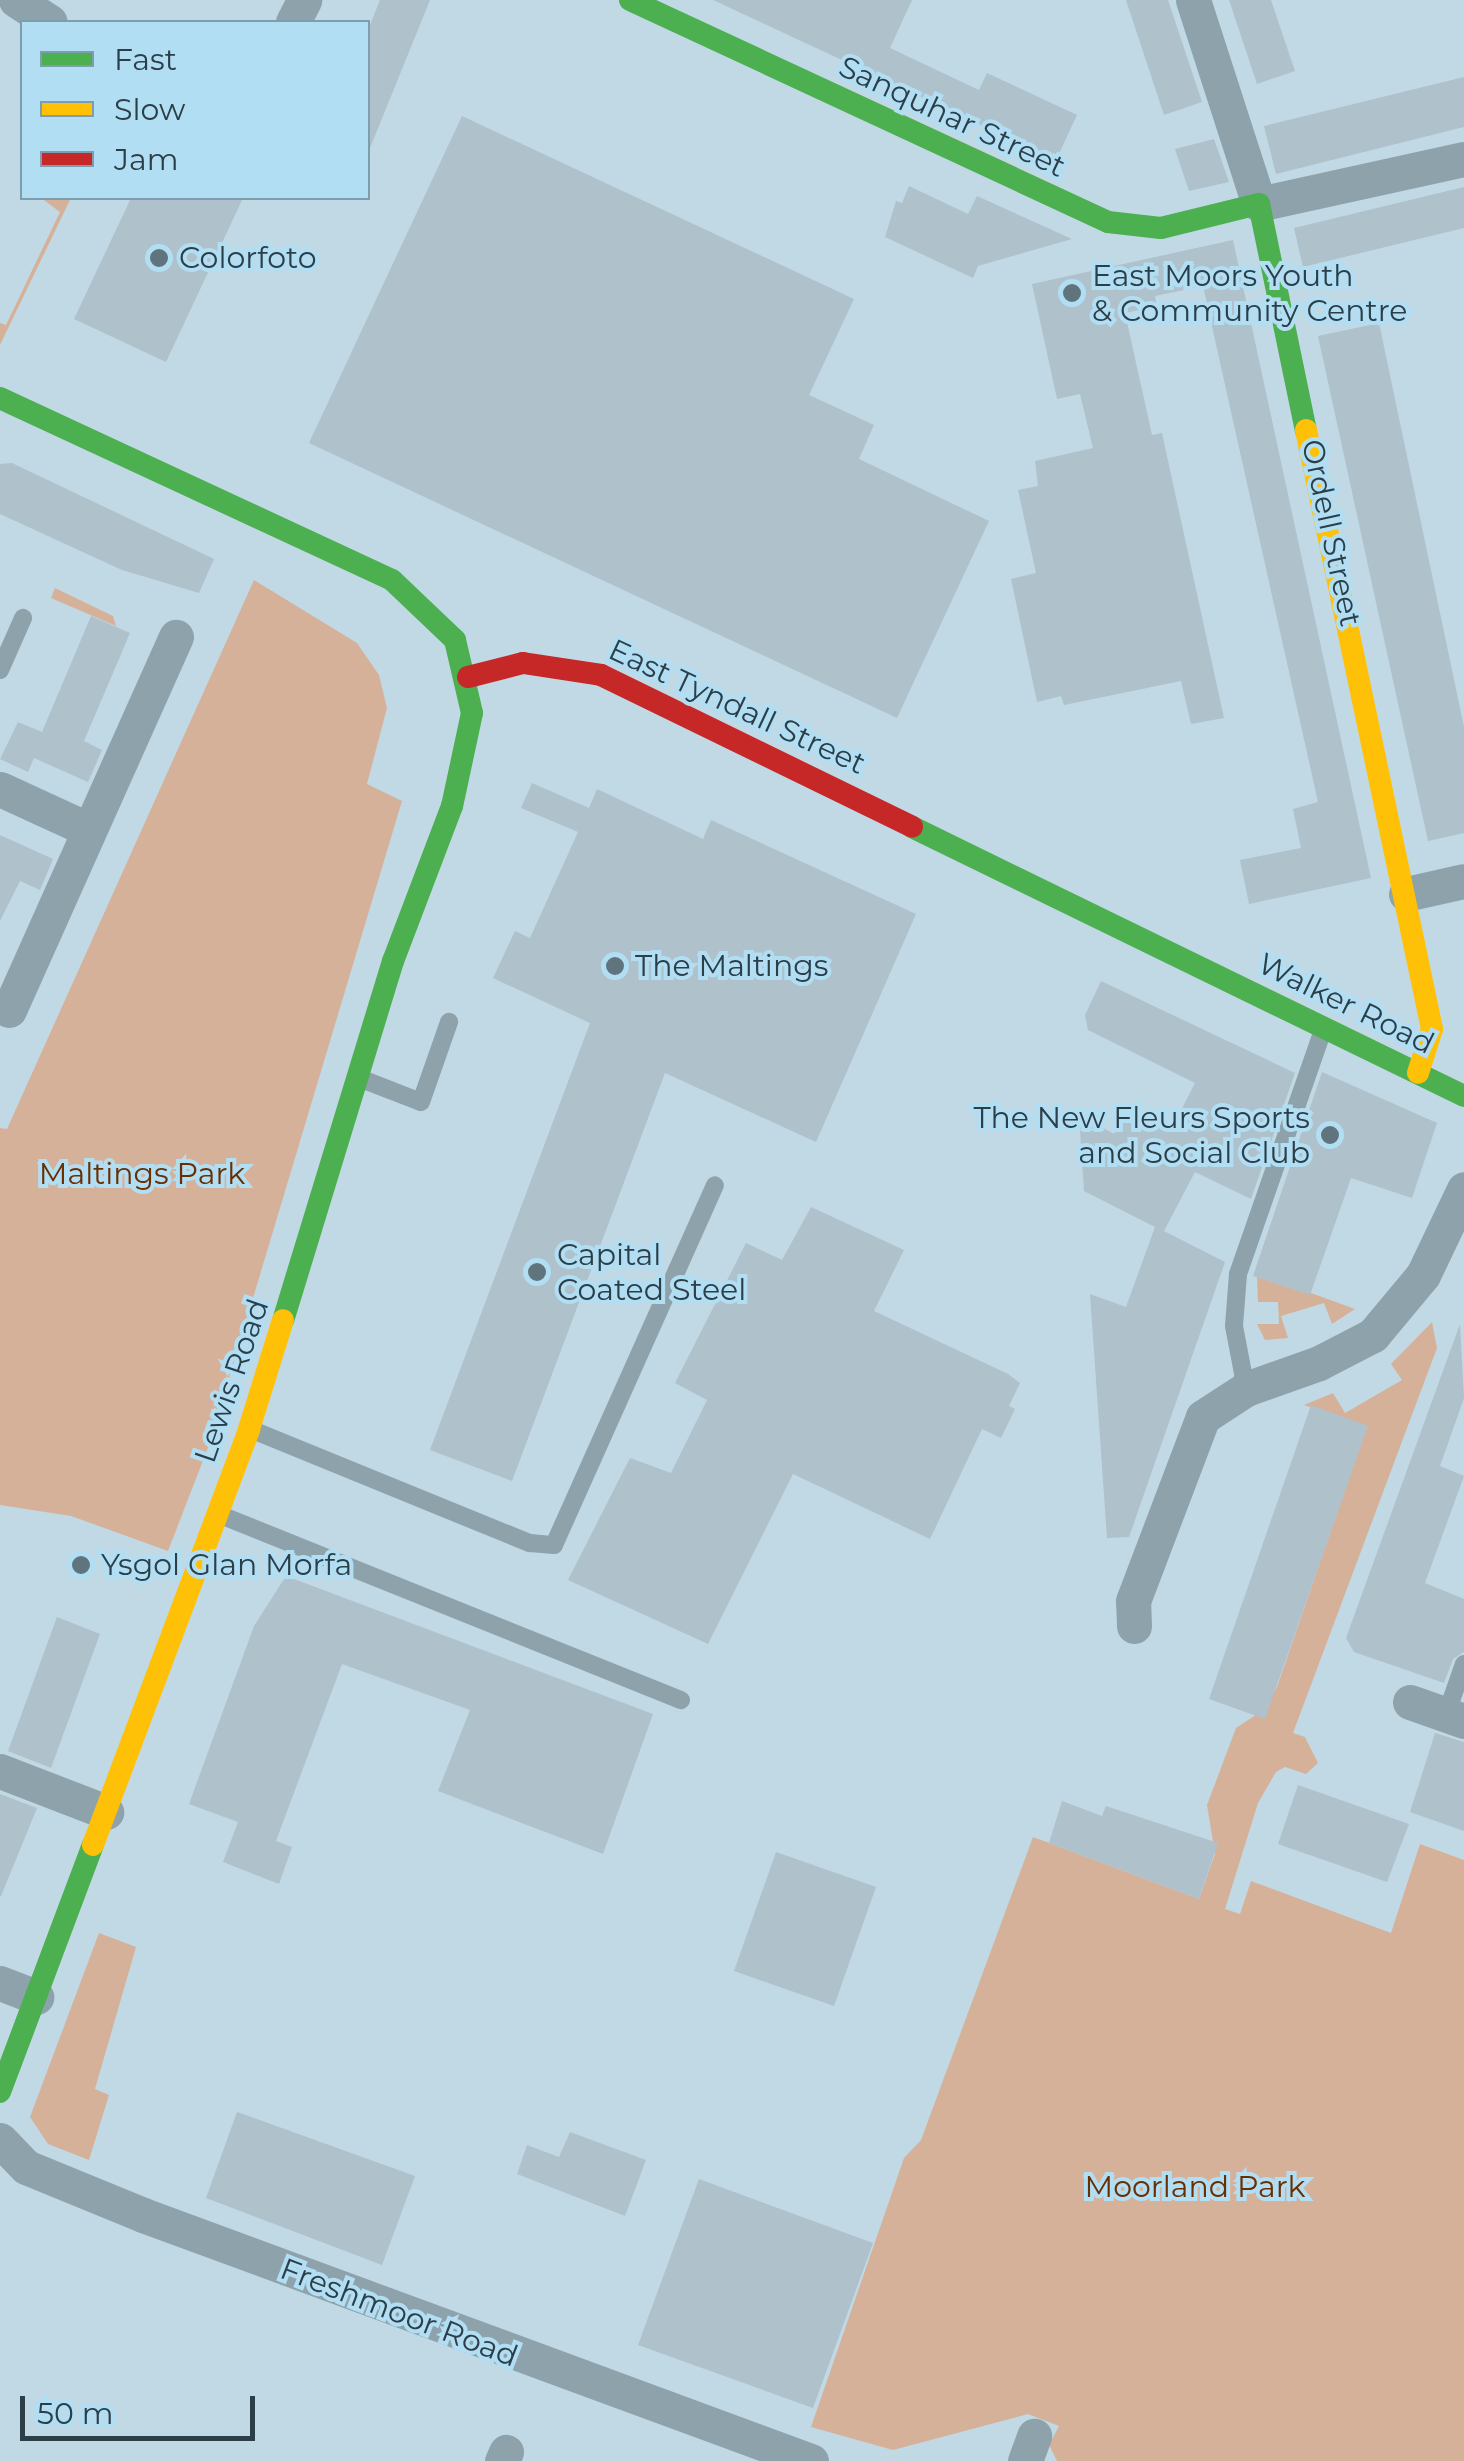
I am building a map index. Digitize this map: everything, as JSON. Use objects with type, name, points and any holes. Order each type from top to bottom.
[{"type":"street","points":[[16,0],[47,20]]},
{"type":"street","name":"Sanquhar Street","points":[[630,0],[1108,222],[1160,228],[1259,204]]},
{"type":"street","name":"Ordell Street","points":[[1193,0],[1259,204],[1406,894],[1432,1029],[1418,1073]]},
{"type":"street","points":[[1259,204],[1464,159]]},
{"type":"street","points":[[1,402],[392,580],[439,618],[456,640],[468,677]]},
{"type":"street","points":[[8,1010],[176,637]]},
{"type":"street","name":"East Tyndall Street","points":[[468,677],[523,663],[602,675],[1202,968]]},
{"type":"street","name":"Lewis Road","points":[[0,2092],[249,1429],[359,1078],[463,771],[472,732],[468,677]]},
{"type":"street","points":[[0,789],[89,830]]},
{"type":"street","points":[[1406,894],[1464,880]]},
{"type":"street","name":"Walker Road","points":[[1202,968],[1464,1096]]},
{"type":"street","points":[[1134,1626],[1133,1601],[1194,1429],[1214,1408],[1246,1389],[1350,1349],[1410,1295],[1464,1190]]},
{"type":"street","points":[[1410,1702],[1455,1718]]},
{"type":"street","points":[[0,1771],[106,1812]]},
{"type":"street","points":[[0,1983],[36,1996]]},
{"type":"street","name":"Freshmoor Road","points":[[0,2140],[26,2167],[143,2215],[811,2461]]},
{"type":"lane","points":[[0,670],[24,618]]},
{"type":"lane","points":[[359,1078],[421,1102],[449,1022]]},
{"type":"lane","points":[[1246,1389],[1234,1326],[1238,1274],[1324,1026]]},
{"type":"lane","points":[[249,1429],[530,1542],[554,1546],[715,1184]]},
{"type":"lane","points":[[218,1514],[681,1700]]},
{"type":"lane","points":[[1455,1718],[1464,1664]]},
{"type":"green space","points":[[44,200],[70,200],[0,345],[0,323],[6,325],[60,212]]},
{"type":"green space","name":"Maltings Park","points":[[254,580],[357,643],[379,675],[387,708],[367,784],[402,801],[209,1445],[168,1551],[71,1516],[0,1505],[0,1128],[7,1129]]},
{"type":"green space","points":[[55,588],[113,616],[116,626],[51,598]]},
{"type":"green space","points":[[1257,1277],[1355,1309],[1332,1324],[1324,1303],[1281,1316],[1288,1338],[1265,1340],[1257,1324],[1279,1324],[1278,1302],[1258,1302]]},
{"type":"green space","name":"Moorland Park","points":[[1432,1322],[1437,1348],[1293,1733],[1305,1737],[1318,1763],[1306,1774],[1285,1767],[1276,1772],[1258,1803],[1225,1909],[1240,1914],[1251,1881],[1391,1933],[1420,1844],[1464,1860],[1464,2461],[1057,2461],[1049,2445],[1059,2426],[1028,2414],[893,2450],[811,2427],[904,2158],[921,2140],[1033,1837],[1199,1899],[1215,1854],[1207,1805],[1236,1728],[1265,1709],[1277,1687],[1367,1426],[1304,1405],[1333,1393],[1345,1413],[1402,1380],[1391,1364]]},
{"type":"green space","points":[[99,1933],[136,1947],[95,2089],[109,2095],[89,2160],[48,2144],[30,2117]]},
{"type":"building","points":[[380,0],[430,0],[370,148],[370,25]]},
{"type":"building","points":[[713,0],[912,0],[890,48],[979,90],[987,73],[1077,115],[1056,160]]},
{"type":"building","points":[[1126,0],[1168,0],[1202,102],[1164,115]]},
{"type":"building","points":[[1229,0],[1271,0],[1295,71],[1257,84]]},
{"type":"building","points":[[1464,77],[1464,127],[1276,174],[1264,126]]},
{"type":"building","points":[[462,116],[854,299],[809,395],[874,425],[859,459],[989,521],[897,718],[309,443]]},
{"type":"building","points":[[1214,139],[1229,182],[1189,191],[1175,149]]},
{"type":"building","points":[[909,186],[968,214],[977,196],[1072,239],[978,266],[973,278],[885,237],[896,201],[902,203]]},
{"type":"building","points":[[1464,187],[1464,228],[1303,267],[1294,228]]},
{"type":"building","name":"Colorfoto","points":[[130,200],[242,200],[166,362],[74,319]]},
{"type":"building","points":[[1233,240],[1371,878],[1249,904],[1240,860],[1301,848],[1293,809],[1318,802],[1203,286],[1155,296],[1157,306],[1125,313],[1152,435],[1162,433],[1224,718],[1191,724],[1181,681],[1064,705],[1061,696],[1037,702],[1011,579],[1036,573],[1018,490],[1038,486],[1035,461],[1093,448],[1080,394],[1057,399],[1032,284]]},
{"type":"building","points":[[1379,323],[1464,727],[1464,833],[1428,841],[1318,336]]},
{"type":"building","points":[[12,463],[214,559],[199,593],[122,570],[0,514],[0,464]]},
{"type":"building","points":[[91,616],[130,633],[84,741],[102,750],[88,782],[34,758],[28,772],[0,759],[18,722],[42,732]]},
{"type":"building","name":"The Maltings","points":[[532,783],[589,808],[597,789],[703,839],[711,820],[916,914],[816,1142],[665,1073],[512,1481],[430,1450],[590,1023],[493,978],[515,931],[530,938],[578,832],[521,808]]},
{"type":"building","points":[[0,835],[53,859],[40,890],[20,881],[0,921]]},
{"type":"building","points":[[1101,981],[1295,1073],[1251,1199],[1195,1172],[1164,1231],[1225,1262],[1129,1537],[1107,1538],[1090,1294],[1126,1307],[1155,1227],[1084,1191],[1079,1115],[1114,1134],[1125,1110],[1170,1132],[1195,1083],[1088,1030],[1085,1015]]},
{"type":"building","points":[[1322,1072],[1437,1123],[1412,1198],[1351,1178],[1310,1295],[1253,1276]]},
{"type":"building","points":[[811,1207],[904,1250],[874,1311],[1008,1374],[1020,1383],[1009,1406],[1015,1409],[1001,1438],[982,1429],[930,1539],[793,1474],[708,1644],[568,1580],[630,1458],[671,1473],[707,1400],[675,1383],[746,1243],[782,1260]]},
{"type":"building","points":[[1460,1324],[1464,1398],[1440,1466],[1464,1476],[1425,1583],[1464,1599],[1464,1652],[1453,1659],[1444,1683],[1354,1652],[1346,1638]]},
{"type":"building","points":[[1311,1405],[1368,1426],[1265,1719],[1209,1699]]},
{"type":"building","points":[[286,1576],[653,1714],[603,1854],[438,1791],[470,1710],[342,1664],[276,1841],[292,1847],[279,1884],[223,1862],[238,1822],[189,1804],[254,1626]]},
{"type":"building","points":[[57,1617],[100,1634],[51,1768],[8,1751]]},
{"type":"building","points":[[1435,1733],[1464,1742],[1464,1831],[1410,1812]]},
{"type":"building","points":[[1298,1785],[1409,1824],[1387,1882],[1278,1844]]},
{"type":"building","points":[[0,1794],[37,1808],[1,1896],[0,1896]]},
{"type":"building","points":[[1062,1801],[1102,1816],[1106,1806],[1218,1843],[1199,1899],[1049,1843]]},
{"type":"building","points":[[776,1852],[876,1887],[834,2006],[734,1971]]},
{"type":"building","points":[[237,2112],[415,2176],[382,2265],[206,2198]]},
{"type":"building","points":[[570,2132],[646,2160],[625,2216],[517,2174],[527,2145],[559,2157]]},
{"type":"building","points":[[699,2179],[873,2243],[813,2408],[638,2345]]},
{"type":"traffic: fast","points":[[630,0],[1108,222],[1161,228],[1259,204],[1306,430]]},
{"type":"traffic: fast","points":[[0,398],[392,580],[455,640],[472,713],[452,806],[393,961],[283,1320]]},
{"type":"traffic: fast","points":[[912,827],[1464,1096]]},
{"type":"traffic: fast","points":[[0,2092],[93,1845]]},
{"type":"traffic: slow","points":[[1306,430],[1432,1029],[1418,1073]]},
{"type":"traffic: slow","points":[[93,1845],[249,1429],[283,1320]]},
{"type":"traffic: jam","points":[[468,677],[523,663],[601,675],[912,827]]},
{"type":"place","name":"Colorfoto","points":[[159,258]]},
{"type":"place","name":"East Moors Youth & Community Centre","points":[[1072,293]]},
{"type":"place","name":"The Maltings","points":[[615,966]]},
{"type":"place","name":"The New Fleurs Sports and Social Club","points":[[1330,1135]]},
{"type":"place","name":"Capital Coated Steel","points":[[537,1272]]},
{"type":"place","name":"Ysgol Glan Morfa","points":[[81,1565]]}]
